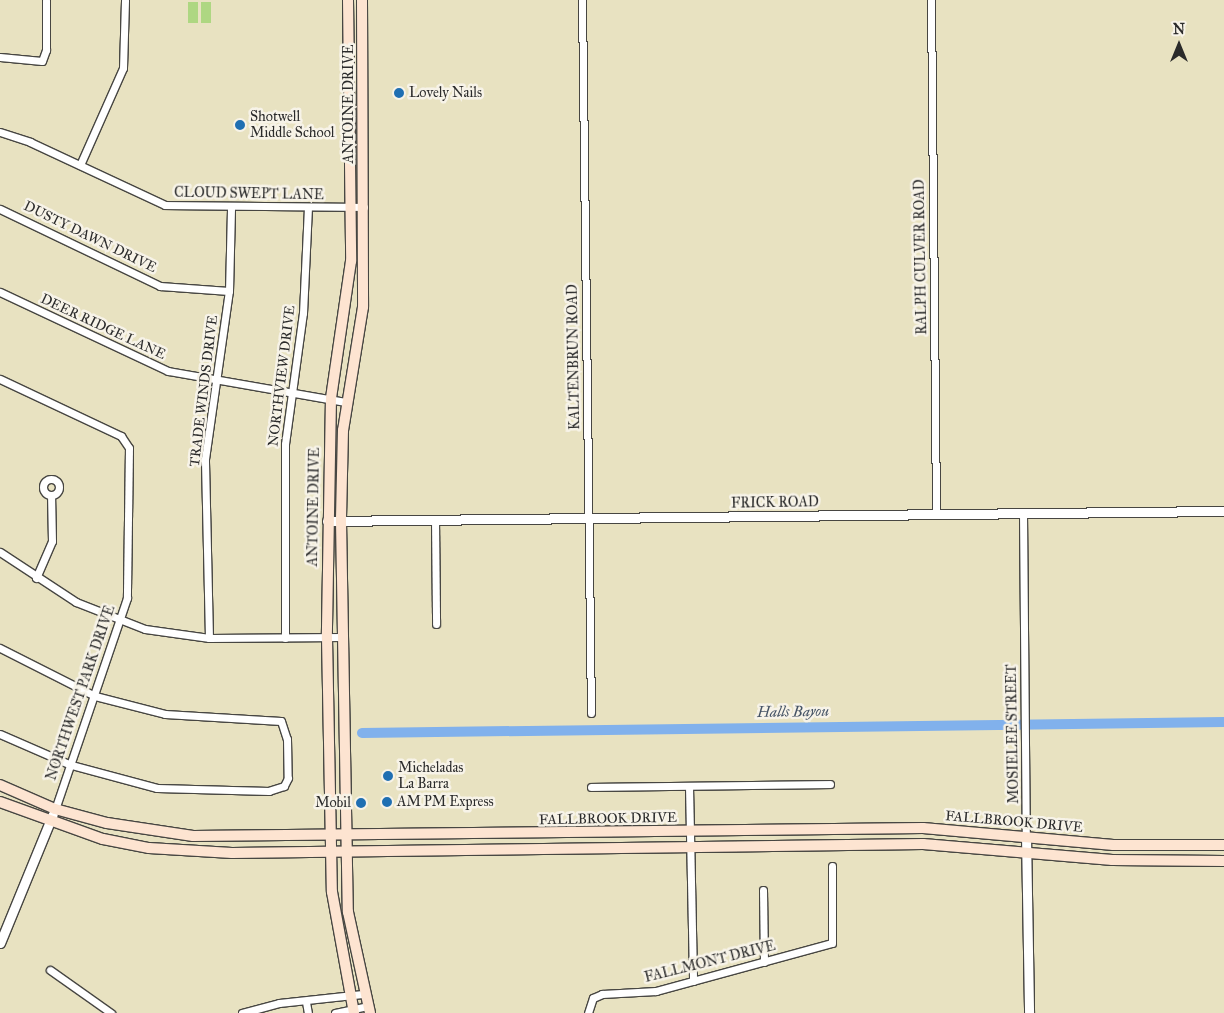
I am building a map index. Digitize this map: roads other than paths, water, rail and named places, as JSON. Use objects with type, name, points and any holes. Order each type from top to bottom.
[{"type":"main road","name":"ANTOINE DRIVE","points":[[348,0],[350,208],[348,298],[331,398],[327,521],[327,638],[334,920],[348,996],[353,1011]]},
{"type":"main road","name":"ANTOINE DRIVE","points":[[362,0],[363,307],[346,402],[341,521],[348,912],[364,994],[369,1009]]},
{"type":"main road","points":[[349,50],[363,50]]},
{"type":"main road","name":"FALLBROOK DRIVE","points":[[0,785],[55,809],[153,833],[346,836],[923,828],[1113,845],[1224,845]]},
{"type":"main road","name":"FALLBROOK DRIVE","points":[[0,802],[50,823],[149,848],[232,853],[922,844],[1112,860],[1224,861]]},
{"type":"main road","points":[[499,834],[499,849]]},
{"type":"street","points":[[0,57],[42,61],[46,50],[46,0]]},
{"type":"street","points":[[80,164],[123,68],[125,0]]},
{"type":"street","name":"KALTENBRUN ROAD","points":[[582,0],[591,713]]},
{"type":"street","name":"RALPH CULVER ROAD","points":[[931,0],[936,514]]},
{"type":"street","name":"CLOUD SWEPT LANE","points":[[0,132],[80,164],[165,205],[231,208],[364,207]]},
{"type":"street","name":"NORTHVIEW DRIVE","points":[[285,638],[284,481],[290,390],[303,313],[308,207]]},
{"type":"street","name":"TRADE WINDS DRIVE","points":[[209,638],[205,459],[229,291],[231,208]]},
{"type":"street","name":"DUSTY DAWN DRIVE","points":[[0,209],[160,286],[229,291]]},
{"type":"street","name":"DEER RIDGE LANE","points":[[0,292],[168,371],[290,390],[346,402]]},
{"type":"street","name":"NORTHWEST PARK DRIVE","points":[[0,378],[125,441],[130,459],[131,576],[119,622],[71,765],[50,823],[0,943]]},
{"type":"street","points":[[36,578],[52,541],[51,495]]},
{"type":"street","name":"FRICK ROAD","points":[[327,521],[1224,511]]},
{"type":"street","name":"MOSIELEE STREET","points":[[1023,513],[1027,707],[1026,852],[1029,1013]]},
{"type":"street","points":[[435,520],[436,624]]},
{"type":"street","points":[[0,552],[36,578],[119,622],[209,638],[342,637]]},
{"type":"street","points":[[0,648],[95,696],[165,714],[281,721],[287,739],[288,778],[280,789],[246,792],[157,788],[71,765],[0,734]]},
{"type":"street","points":[[591,787],[830,784]]},
{"type":"street","points":[[689,786],[692,981]]},
{"type":"street","name":"FALLMONT DRIVE","points":[[588,1013],[593,998],[692,981],[832,943],[832,866]]},
{"type":"street","points":[[762,890],[764,962]]},
{"type":"street","points":[[50,970],[110,1013]]},
{"type":"street","points":[[242,1013],[257,1007],[364,994]]},
{"type":"street","points":[[306,1002],[308,1013]]},
{"type":"street","points":[[335,1013],[369,1009]]},
{"type":"waterway","name":"Halls Bayou","points":[[362,733],[1224,722]]},
{"type":"place","name":"Lovely Nails","points":[[399,93]]},
{"type":"place","name":"Shotwell Middle School","points":[[240,125]]},
{"type":"place","name":"Micheladas La Barra","points":[[388,776]]},
{"type":"place","name":"AM PM Express","points":[[387,802]]},
{"type":"place","name":"Mobil","points":[[361,803]]}]
